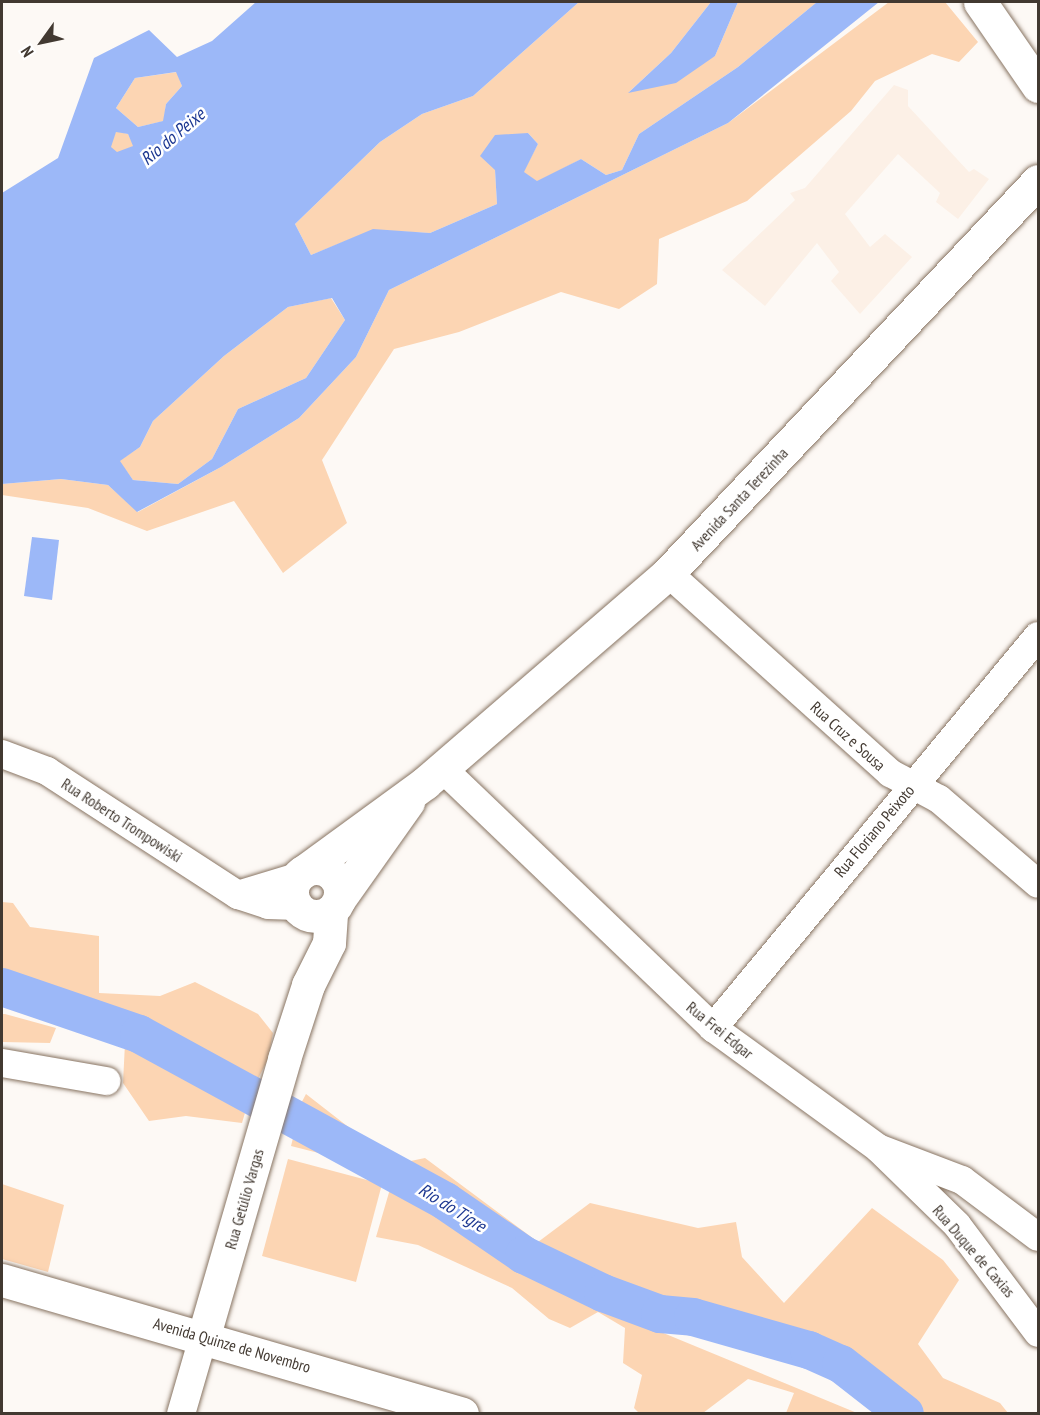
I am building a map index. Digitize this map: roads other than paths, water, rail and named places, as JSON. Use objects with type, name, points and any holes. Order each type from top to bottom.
[{"type":"main road","points":[[980,2],[1038,86]]},
{"type":"main road","name":"Avenida Santa Terezinha","points":[[312,896],[414,791],[668,573],[1036,193]]},
{"type":"main road","name":"Avenida Santa Terezinha","points":[[312,896],[414,791]]},
{"type":"main road","name":"Rua Getúlio Vargas","points":[[204,1335],[284,1059],[308,985],[329,943],[312,896]]},
{"type":"main road","name":"Avenida Quinze de Novembro","points":[[2,1280],[204,1335],[462,1413]]},
{"type":"street","name":"Rua Cruz e Sousa","points":[[668,573],[890,773],[914,783],[1038,884]]},
{"type":"street","name":"Rua Floriano Peixoto","points":[[712,1028],[1038,636]]},
{"type":"street","name":"Rua Roberto Trompowiski","points":[[2,754],[47,771],[237,895],[268,905],[312,896]]},
{"type":"street","name":"Rua Frei Edgar","points":[[442,768],[712,1028],[878,1148],[962,1180],[1038,1237]]},
{"type":"street","points":[[2,1063],[106,1082]]},
{"type":"street","name":"Rua Duque de Caxias","points":[[878,1148],[957,1225],[1038,1333]]},
{"type":"street","name":"Rua Getúlio Vargas","points":[[181,1413],[204,1335]]},
{"type":"water","name":"Rio do Peixe","points":[[256,2],[579,2],[473,96],[422,114],[380,142],[295,224],[311,255],[373,229],[430,233],[497,204],[495,170],[480,156],[495,135],[528,133],[538,144],[524,172],[537,181],[581,159],[606,175],[622,170],[639,134],[738,67],[817,2],[879,2],[728,123],[389,290],[356,357],[299,418],[221,467],[137,512],[108,485],[61,479],[2,484],[2,193],[58,158],[94,58],[149,30],[177,57],[212,41]],"holes":[[[176,72],[182,86],[166,104],[163,121],[138,127],[116,108],[135,78]],[[116,132],[128,134],[133,146],[117,152],[111,147]],[[332,298],[345,320],[306,378],[238,409],[212,459],[178,484],[133,480],[120,461],[140,447],[153,421],[224,356],[288,307]]]},
{"type":"water","points":[[711,2],[738,2],[715,56],[676,83],[628,93],[671,53]]},
{"type":"water","points":[[32,537],[59,540],[52,600],[24,596]]},
{"type":"waterway","name":"Rio do Tigre","points":[[2,987],[139,1034],[445,1201],[524,1255],[603,1293],[660,1314],[693,1317],[809,1350],[841,1364],[905,1414]]}]
